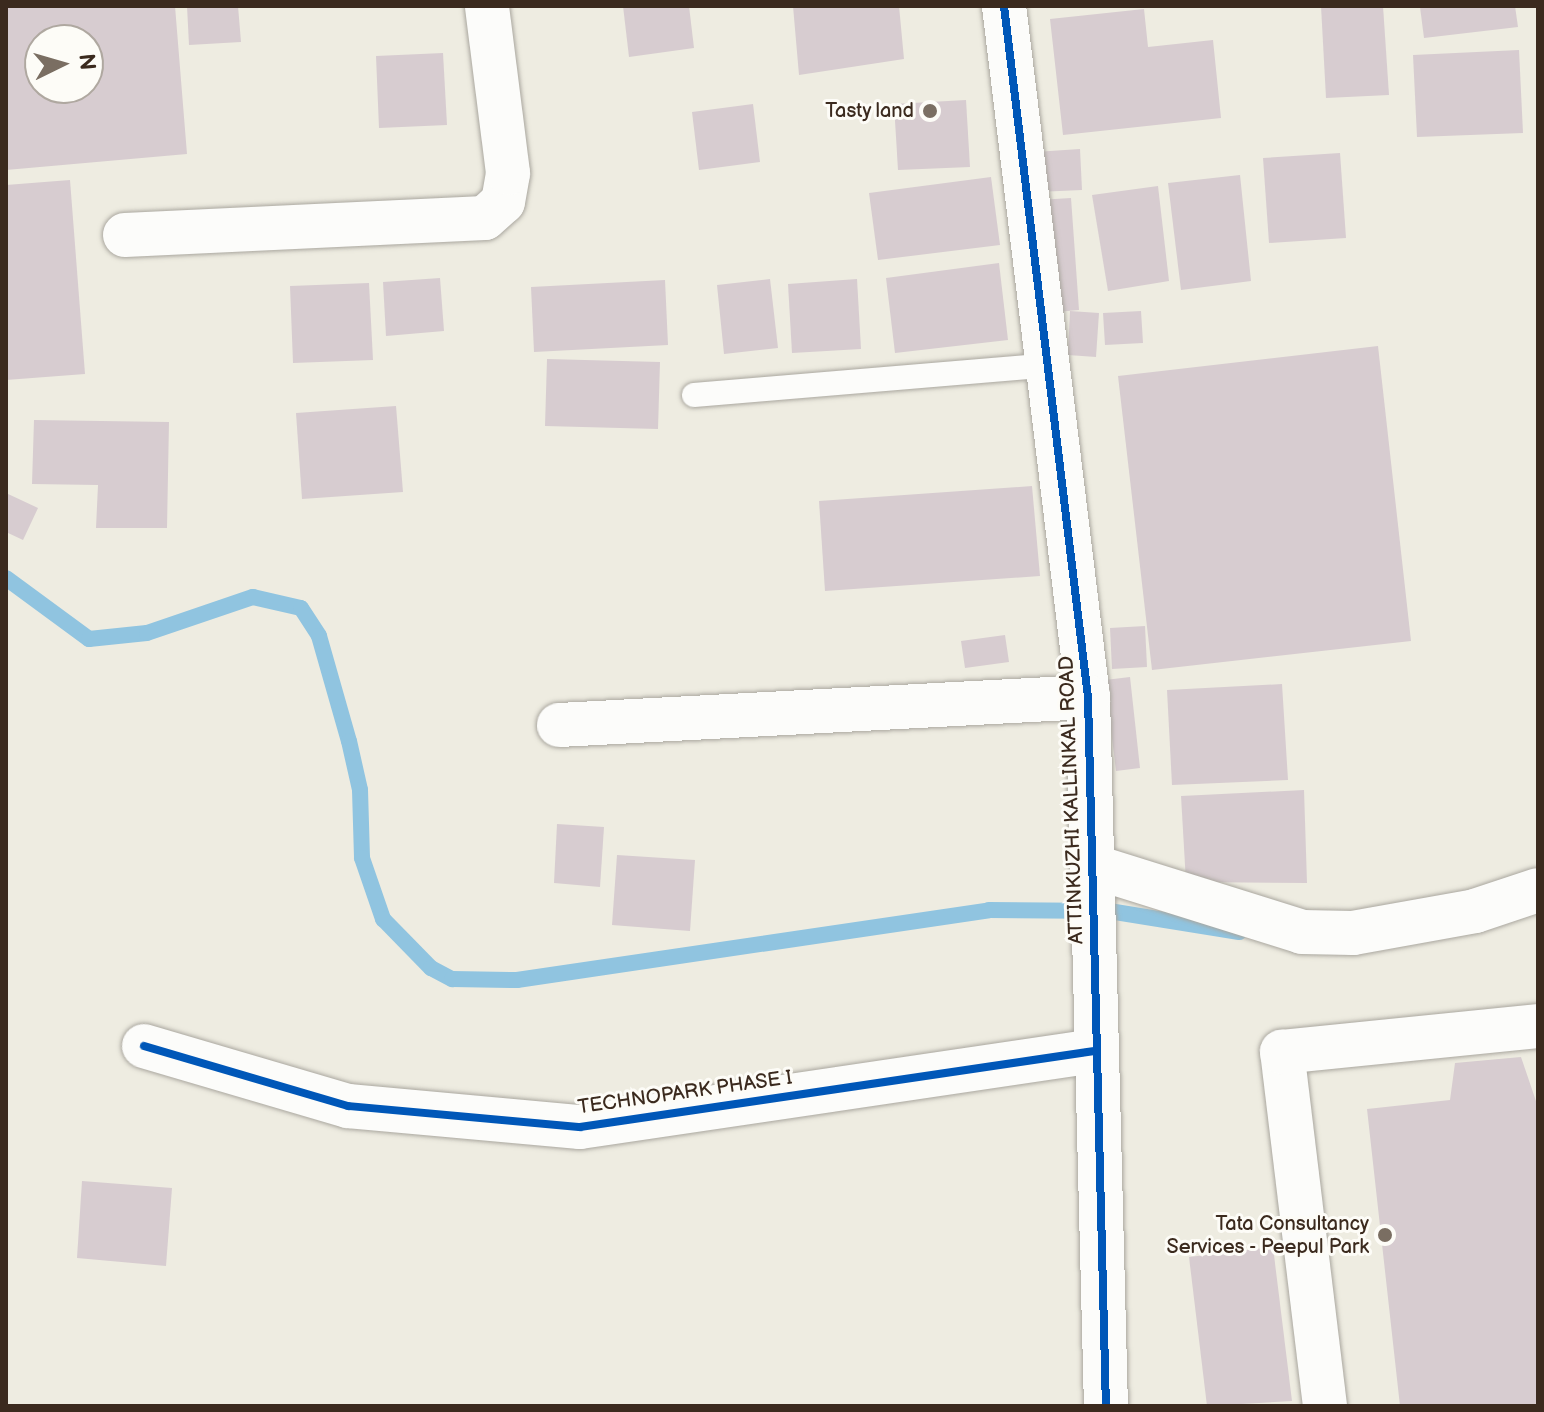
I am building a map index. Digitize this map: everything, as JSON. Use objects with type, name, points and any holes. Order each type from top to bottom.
[{"type":"street","points":[[125,235],[485,218],[503,202],[508,173],[487,6]]},
{"type":"street","name":"ATTINKUZHI KALLINKAL ROAD","points":[[1004,6],[1052,365],[1088,697],[1094,1051],[1106,1406]]},
{"type":"street","points":[[559,725],[1088,697]]},
{"type":"street","points":[[1092,886],[1302,932],[1353,933],[1475,911],[1538,890]]},
{"type":"street","points":[[1325,1406],[1282,1052],[1538,1026]]},
{"type":"street","name":"TECHNOPARK PHASE I","points":[[144,1046],[348,1106],[580,1127],[1094,1051]]},
{"type":"lane","points":[[694,395],[1052,365]]},
{"type":"building","points":[[6,6],[175,6],[187,154],[6,170]]},
{"type":"building","points":[[187,6],[238,6],[241,42],[189,45]]},
{"type":"building","points":[[623,6],[689,6],[694,48],[629,57]]},
{"type":"building","points":[[793,6],[899,6],[904,59],[799,75]]},
{"type":"building","points":[[1321,6],[1383,6],[1389,95],[1326,98]]},
{"type":"building","points":[[1515,6],[1518,27],[1424,38],[1420,7]]},
{"type":"building","points":[[1144,9],[1148,47],[1213,40],[1221,118],[1063,135],[1050,19]]},
{"type":"building","points":[[1519,50],[1523,133],[1417,137],[1413,55]]},
{"type":"building","points":[[443,53],[447,125],[379,128],[376,56]]},
{"type":"building","points":[[966,100],[970,167],[898,170],[894,104]]},
{"type":"building","points":[[753,104],[760,162],[699,170],[692,112]]},
{"type":"building","points":[[1080,149],[1082,190],[1037,192],[1035,152]]},
{"type":"building","points":[[1340,153],[1346,238],[1269,243],[1263,158]]},
{"type":"building","points":[[1240,175],[1251,281],[1181,290],[1168,183]]},
{"type":"building","points":[[991,177],[1000,245],[878,260],[869,193]]},
{"type":"building","points":[[70,180],[85,374],[6,380],[6,185]]},
{"type":"building","points":[[1158,186],[1169,281],[1108,291],[1092,195]]},
{"type":"building","points":[[1071,198],[1079,310],[1045,313],[1038,200]]},
{"type":"building","points":[[999,263],[1008,340],[895,353],[886,278]]},
{"type":"building","points":[[440,278],[444,331],[386,336],[383,282]]},
{"type":"building","points":[[770,279],[778,348],[724,354],[717,285]]},
{"type":"building","points":[[857,279],[861,349],[792,353],[788,284]]},
{"type":"building","points":[[665,280],[668,345],[534,352],[531,287]]},
{"type":"building","points":[[369,283],[373,360],[293,363],[290,286]]},
{"type":"building","points":[[1070,311],[1099,313],[1096,357],[1068,355]]},
{"type":"building","points":[[1141,311],[1143,343],[1105,345],[1103,313]]},
{"type":"building","points":[[1378,346],[1411,641],[1152,670],[1118,376]]},
{"type":"building","points":[[547,359],[660,362],[658,429],[545,426]]},
{"type":"building","points":[[396,406],[403,492],[302,499],[296,413]]},
{"type":"building","points":[[34,420],[169,422],[167,528],[96,528],[98,485],[32,484]]},
{"type":"building","points":[[1032,486],[1040,576],[825,591],[819,501]]},
{"type":"building","points":[[6,493],[38,508],[23,540],[6,532]]},
{"type":"building","points":[[1145,626],[1147,667],[1112,669],[1110,628]]},
{"type":"building","points":[[1005,635],[1009,662],[965,668],[961,641]]},
{"type":"building","points":[[1130,677],[1140,768],[1116,771],[1105,680]]},
{"type":"building","points":[[1282,684],[1288,780],[1172,785],[1167,690]]},
{"type":"building","points":[[1304,790],[1307,883],[1186,882],[1181,796]]},
{"type":"building","points":[[557,824],[604,827],[600,887],[554,883]]},
{"type":"building","points":[[617,855],[695,860],[690,931],[612,925]]},
{"type":"building","points":[[1521,1057],[1538,1107],[1538,1406],[1400,1406],[1367,1109],[1450,1100],[1455,1063]]},
{"type":"building","points":[[82,1181],[172,1188],[166,1266],[77,1258]]},
{"type":"building","points":[[1273,1247],[1292,1401],[1207,1406],[1189,1257]]},
{"type":"waterway","points":[[6,578],[89,639],[147,633],[253,597],[301,608],[319,636],[349,741],[360,790],[362,858],[383,919],[431,968],[452,979],[517,980],[989,910],[1109,911],[1239,932]]},
{"type":"cycle path","points":[[1004,6],[1088,697],[1106,1406]]},
{"type":"cycle path","points":[[144,1046],[348,1106],[580,1127],[1094,1051]]},
{"type":"place","name":"Tasty land","points":[[930,111]]},
{"type":"place","name":"Tata Consultancy Services - Peepul Park","points":[[1385,1235]]}]
